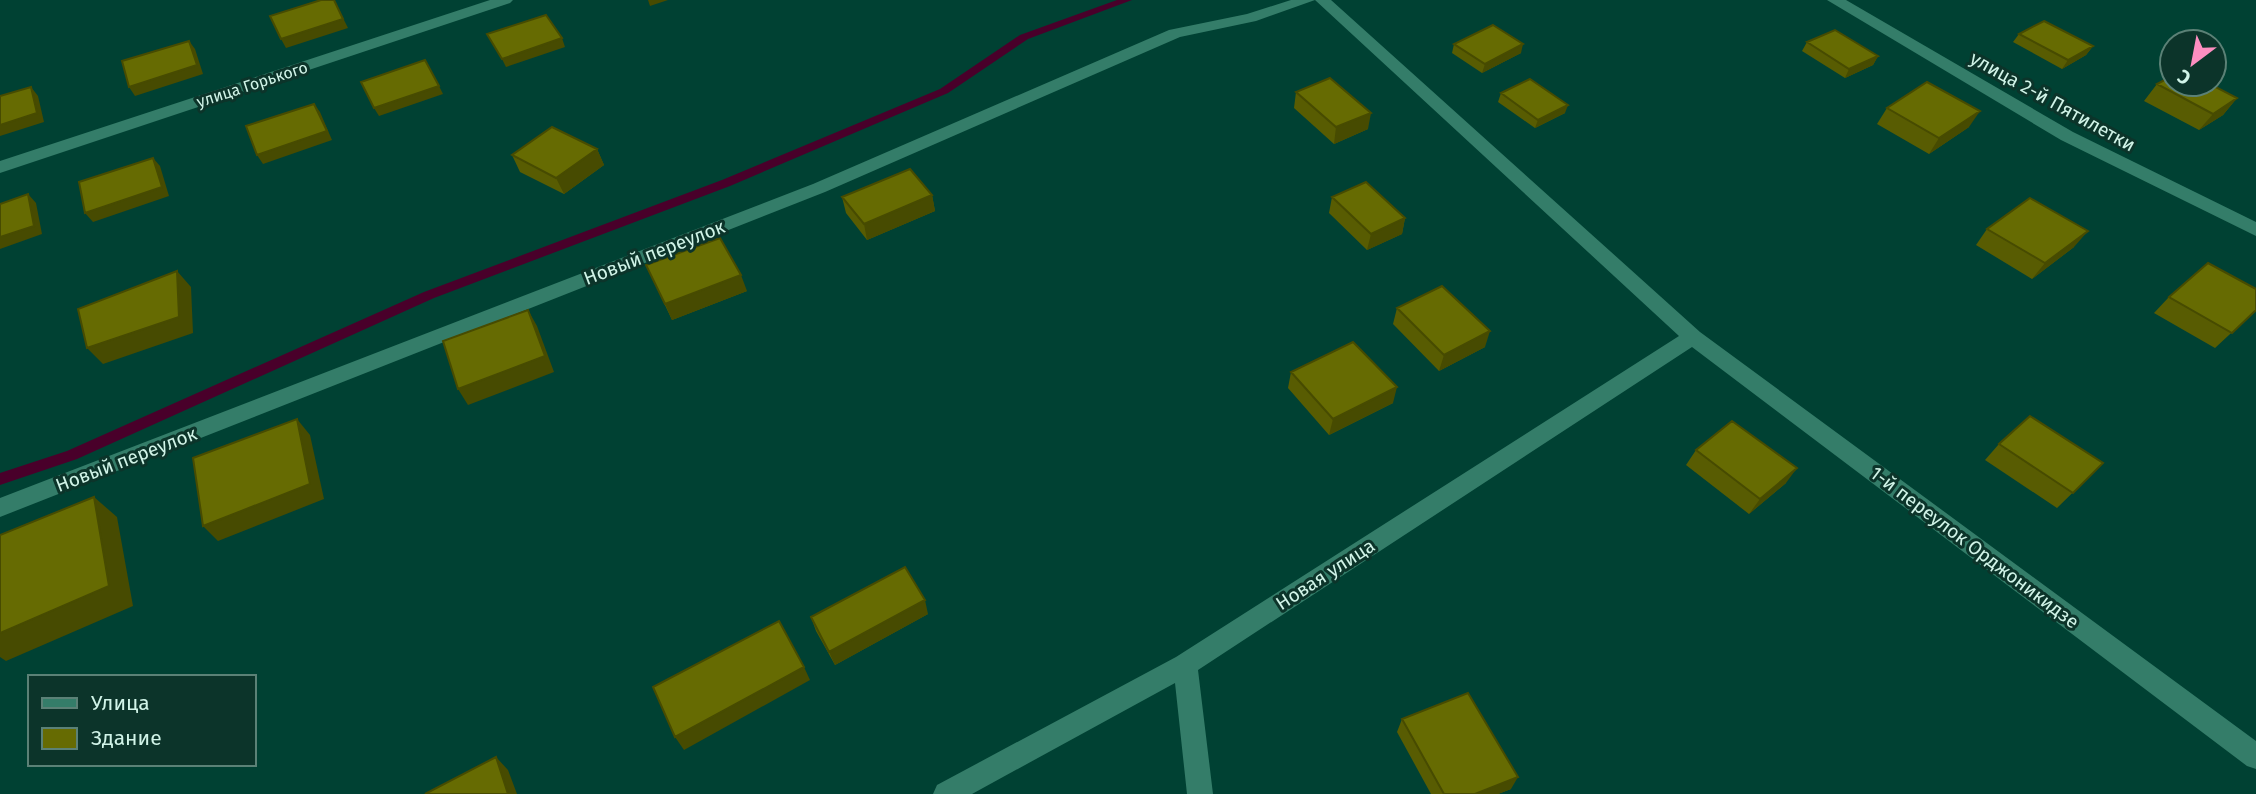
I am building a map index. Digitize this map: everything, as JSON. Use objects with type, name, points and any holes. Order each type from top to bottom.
[{"type":"street","name":"улица Горького","points":[[0,167],[505,0]]},
{"type":"street","name":"Новый переулок","points":[[0,508],[819,188],[1175,33],[1250,18],[1307,0]]},
{"type":"street","name":"1-й переулок Орджоникидзе","points":[[1322,0],[1693,337],[2256,757]]},
{"type":"street","name":"улица 2-й Пятилетки","points":[[1835,0],[2067,136],[2256,230]]},
{"type":"street","name":"Новая улица","points":[[946,794],[1185,665],[1693,337]]},
{"type":"street","points":[[1185,665],[1200,794]]},
{"type":"building","points":[[321,0],[334,0],[343,19],[281,39],[270,16]]},
{"type":"building","points":[[546,15],[562,38],[502,59],[487,34]]},
{"type":"building","points":[[2044,21],[2093,46],[2068,60],[2019,34]]},
{"type":"building","points":[[1493,25],[1523,44],[1485,64],[1454,44]]},
{"type":"building","points":[[1835,30],[1878,56],[1849,69],[1807,42]]},
{"type":"building","points":[[189,41],[197,65],[129,87],[122,61]]},
{"type":"building","points":[[425,60],[439,86],[374,108],[361,82]]},
{"type":"building","points":[[1330,78],[1371,113],[1336,127],[1296,92]]},
{"type":"building","points":[[1530,79],[1568,105],[1538,120],[1501,93]]},
{"type":"building","points":[[1927,82],[1980,111],[1939,138],[1887,108]]},
{"type":"building","points":[[31,87],[37,113],[0,125],[0,96]]},
{"type":"building","points":[[2228,93],[2237,98],[2213,114],[2183,98],[2228,98]]},
{"type":"building","points":[[314,104],[327,131],[257,155],[246,126]]},
{"type":"building","points":[[552,127],[597,149],[556,178],[512,155]]},
{"type":"building","points":[[153,158],[162,187],[85,213],[79,182]]},
{"type":"building","points":[[910,169],[932,195],[864,224],[842,197]]},
{"type":"building","points":[[1366,182],[1405,218],[1371,234],[1332,197]]},
{"type":"building","points":[[28,194],[34,226],[0,237],[0,204]]},
{"type":"building","points":[[2030,198],[2088,231],[2045,263],[1987,229]]},
{"type":"building","points":[[720,238],[741,275],[665,304],[646,265]]},
{"type":"building","points":[[2208,263],[2256,289],[2256,310],[2232,333],[2169,297]]},
{"type":"building","points":[[177,271],[179,317],[87,348],[78,309]]},
{"type":"building","points":[[1442,286],[1490,331],[1444,355],[1397,308]]},
{"type":"building","points":[[528,310],[545,356],[458,389],[443,341]]},
{"type":"building","points":[[1353,342],[1397,387],[1333,419],[1291,372]]},
{"type":"building","points":[[2030,416],[2103,463],[2073,493],[1999,444]]},
{"type":"building","points":[[297,419],[310,484],[203,526],[193,458]]},
{"type":"building","points":[[1732,421],[1797,468],[1760,499],[1696,450]]},
{"type":"building","points":[[94,497],[109,586],[0,633],[0,535]]},
{"type":"building","points":[[905,567],[925,600],[829,652],[811,617]]},
{"type":"building","points":[[779,621],[804,667],[675,737],[653,687]]},
{"type":"building","points":[[1468,693],[1518,777],[1475,794],[1444,794],[1402,719]]},
{"type":"building","points":[[496,757],[508,794],[425,794]]},
{"type":"waterway","points":[[0,479],[72,455],[429,295],[726,183],[944,91],[1024,37],[1127,0]]}]
